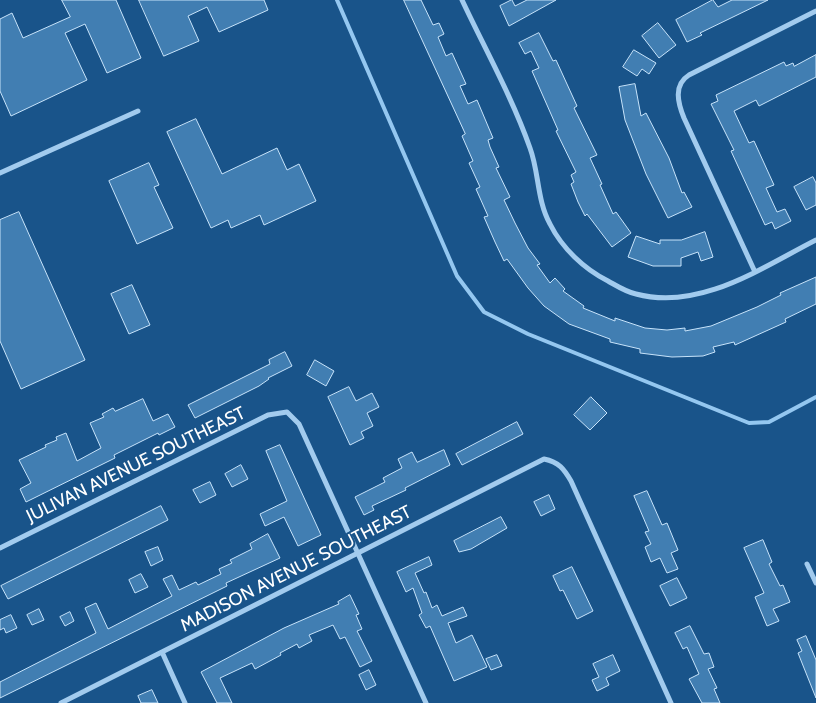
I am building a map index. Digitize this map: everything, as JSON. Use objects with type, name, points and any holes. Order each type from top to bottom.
[{"type":"street","points":[[462,0],[531,150],[542,205],[550,224],[565,247],[596,275],[635,294],[670,298],[691,296],[728,284],[816,240]]},
{"type":"street","points":[[754,272],[684,118],[678,92],[680,83],[689,75],[816,11]]},
{"type":"street","points":[[0,173],[138,111]]},
{"type":"street","name":"JULIVAN AVENUE SOUTHEAST","points":[[0,548],[268,415],[287,412],[299,424],[358,553]]},
{"type":"street","name":"MADISON AVENUE SOUTHEAST","points":[[60,703],[544,459],[554,461],[564,469],[571,481],[671,703]]},
{"type":"street","points":[[358,553],[426,703]]},
{"type":"street","points":[[807,564],[816,582]]},
{"type":"street","points":[[162,652],[185,703]]},
{"type":"building","points":[[62,0],[116,0],[141,58],[107,73],[85,24],[65,33],[87,80],[11,116],[0,91],[0,19],[12,13],[23,38],[70,17]]},
{"type":"building","points":[[139,0],[264,0],[268,10],[219,32],[207,7],[188,16],[199,41],[164,56]]},
{"type":"building","points":[[404,0],[421,0],[433,25],[439,23],[444,34],[438,37],[446,56],[452,53],[466,84],[460,86],[468,104],[477,100],[493,138],[488,140],[499,167],[496,168],[510,197],[504,200],[515,223],[528,248],[540,264],[537,265],[550,283],[555,278],[565,289],[563,291],[584,306],[583,308],[615,321],[615,318],[645,328],[667,330],[685,328],[685,331],[711,326],[757,307],[781,295],[780,293],[816,277],[816,304],[785,319],[786,322],[735,345],[734,342],[713,347],[715,352],[703,356],[672,357],[640,353],[640,349],[610,342],[610,339],[569,324],[544,306],[507,259],[504,261],[495,242],[484,217],[488,216],[476,189],[480,187],[469,163],[473,161],[462,136],[465,134]]},
{"type":"building","points":[[512,0],[515,6],[527,0],[556,0],[509,26],[500,6]]},
{"type":"building","points":[[713,0],[718,7],[732,0],[768,0],[700,33],[702,35],[687,42],[676,20]]},
{"type":"building","points":[[658,23],[676,45],[659,58],[642,36]]},
{"type":"building","points":[[539,33],[553,61],[556,60],[577,106],[574,108],[597,155],[590,158],[613,214],[616,212],[631,233],[612,247],[587,214],[585,216],[578,202],[571,184],[574,182],[571,175],[576,172],[556,131],[558,130],[532,71],[539,68],[531,51],[525,54],[519,43]]},
{"type":"building","points":[[634,50],[656,63],[649,74],[642,69],[637,76],[623,67]]},
{"type":"building","points":[[816,55],[816,77],[759,106],[756,100],[734,111],[749,143],[754,141],[774,185],[766,188],[777,212],[785,209],[791,221],[775,229],[772,222],[765,225],[731,151],[734,150],[711,104],[718,101],[716,95],[784,62],[786,66],[793,63],[794,66]]},
{"type":"building","points":[[635,84],[641,116],[646,113],[669,158],[682,193],[684,192],[692,207],[668,218],[646,174],[625,120],[619,87]]},
{"type":"building","points":[[196,119],[222,174],[277,148],[287,170],[299,164],[316,201],[264,225],[260,215],[231,228],[228,220],[211,228],[167,132]]},
{"type":"building","points":[[149,163],[159,185],[154,187],[173,228],[137,244],[109,181]]},
{"type":"building","points":[[813,177],[816,183],[816,205],[806,210],[794,187]]},
{"type":"building","points":[[19,212],[85,360],[21,389],[0,341],[0,220]]},
{"type":"building","points":[[705,232],[713,257],[701,261],[698,252],[681,258],[681,266],[653,266],[628,257],[636,236],[660,244],[660,240],[681,240]]},
{"type":"building","points":[[132,285],[150,325],[129,334],[111,294]]},
{"type":"building","points":[[285,352],[292,366],[268,378],[259,386],[195,418],[188,405],[270,364],[269,360]]},
{"type":"building","points":[[315,360],[334,371],[326,386],[307,375]]},
{"type":"building","points":[[349,387],[356,401],[372,393],[379,407],[367,413],[373,426],[361,432],[364,438],[350,445],[328,397]]},
{"type":"building","points":[[591,397],[607,413],[590,430],[574,415]]},
{"type":"building","points":[[143,399],[153,421],[168,414],[175,427],[159,435],[158,433],[114,455],[115,458],[26,502],[20,489],[31,483],[19,460],[46,447],[45,445],[57,440],[56,437],[66,433],[77,461],[101,448],[90,423],[104,417],[102,414],[113,408],[115,411]]},
{"type":"building","points":[[517,422],[523,434],[462,465],[456,454]]},
{"type":"building","points":[[280,445],[321,535],[298,546],[284,517],[265,526],[260,514],[287,501],[266,451]]},
{"type":"building","points":[[444,450],[450,465],[405,488],[406,490],[372,506],[374,510],[364,515],[355,497],[385,482],[383,478],[402,468],[398,459],[412,452],[417,462]]},
{"type":"building","points":[[241,465],[248,479],[232,487],[225,474]]},
{"type":"building","points":[[210,482],[216,495],[200,503],[193,490]]},
{"type":"building","points":[[647,491],[662,525],[667,523],[678,550],[671,553],[678,569],[667,573],[660,558],[651,562],[645,547],[651,544],[645,532],[649,531],[634,496]]},
{"type":"building","points":[[549,495],[555,509],[541,516],[534,502]]},
{"type":"building","points":[[161,506],[168,520],[8,599],[1,586]]},
{"type":"building","points":[[501,517],[507,528],[471,549],[459,552],[454,541]]},
{"type":"building","points":[[268,534],[280,558],[226,583],[227,586],[0,698],[0,682],[96,633],[85,608],[96,603],[108,629],[172,596],[163,579],[172,575],[179,590],[196,582],[198,585],[221,574],[219,569],[232,563],[230,560],[252,549],[250,544]]},
{"type":"building","points":[[763,540],[772,562],[769,564],[780,586],[783,585],[790,602],[773,609],[779,621],[767,626],[755,597],[764,593],[744,548]]},
{"type":"building","points":[[158,547],[163,560],[151,566],[145,552]]},
{"type":"building","points":[[429,557],[432,565],[415,573],[424,593],[426,592],[432,608],[437,605],[442,616],[463,607],[467,616],[448,623],[456,643],[472,635],[487,667],[454,681],[430,626],[426,628],[419,615],[422,613],[413,588],[406,592],[397,572]]},
{"type":"building","points":[[572,567],[593,611],[577,619],[563,590],[560,591],[553,576]]},
{"type":"building","points":[[141,574],[148,587],[135,593],[129,580]]},
{"type":"building","points":[[677,578],[687,598],[670,606],[660,586]]},
{"type":"building","points":[[350,595],[359,614],[356,615],[362,629],[357,631],[372,661],[360,667],[345,637],[340,639],[333,625],[309,635],[312,641],[299,648],[297,644],[255,669],[252,663],[220,678],[232,703],[217,703],[201,672],[284,628],[339,604],[338,602]]},
{"type":"building","points":[[39,609],[44,620],[32,625],[27,615]]},
{"type":"building","points":[[70,612],[74,621],[65,626],[60,617]]},
{"type":"building","points":[[11,615],[17,628],[6,633],[4,628],[0,630],[0,620]]},
{"type":"building","points":[[690,626],[704,654],[709,653],[714,667],[708,669],[717,688],[714,689],[720,703],[702,703],[689,679],[699,674],[687,647],[683,649],[675,633]]},
{"type":"building","points":[[806,636],[816,660],[816,698],[798,653],[802,651],[797,640]]},
{"type":"building","points":[[497,655],[502,666],[491,670],[486,659]]},
{"type":"building","points":[[613,655],[620,671],[606,678],[609,685],[597,691],[592,680],[599,677],[593,664]]},
{"type":"building","points":[[369,670],[376,685],[366,690],[359,675]]},
{"type":"building","points":[[152,690],[158,703],[141,703],[138,696]]},
{"type":"waterway","points":[[337,0],[457,276],[484,312],[528,334],[749,423],[769,422],[816,397]]}]
